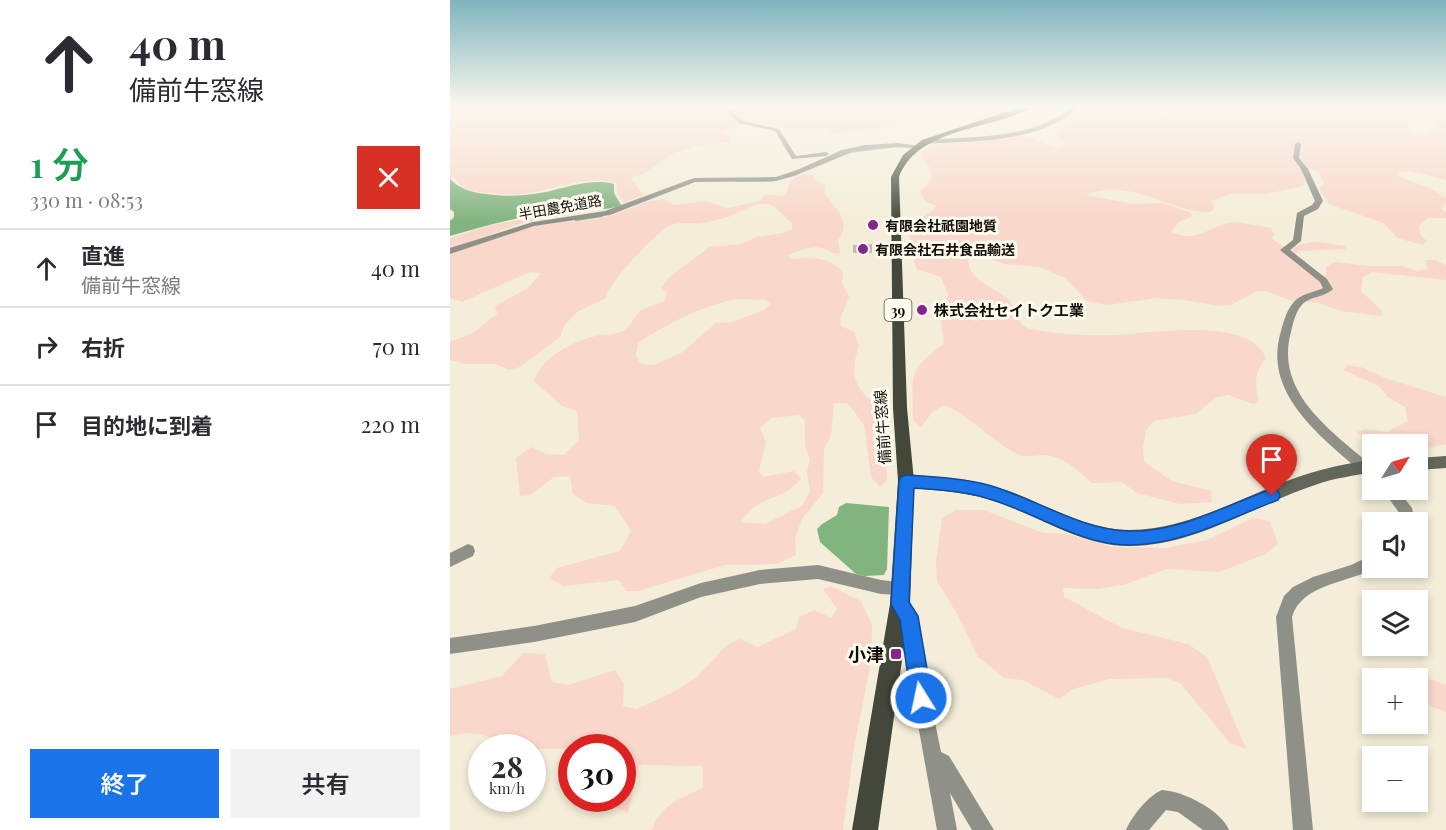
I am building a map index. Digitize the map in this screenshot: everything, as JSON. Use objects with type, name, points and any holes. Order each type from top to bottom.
[{"type":"main road","name":"備前牛窓線","points":[[865,830],[900,596],[906,481],[900,408],[895,177],[900,162],[920,145]]},
{"type":"street","points":[[785,145],[796,159]]},
{"type":"street","name":"半田農免道路","points":[[450,251],[533,224],[607,213],[694,180],[775,179],[799,172],[839,153],[903,145]]},
{"type":"street","points":[[1298,145],[1296,158],[1304,169],[1319,201],[1315,207],[1300,215],[1297,241],[1284,250],[1324,281],[1328,289],[1308,296],[1298,303],[1280,351],[1282,363],[1292,393],[1302,412],[1327,438],[1362,462]]},
{"type":"street","points":[[799,172],[792,163],[796,159],[839,153]]},
{"type":"street","points":[[1428,463],[1446,462]]},
{"type":"street","points":[[906,481],[947,484],[988,492],[1095,533],[1128,538],[1169,535],[1313,480],[1362,470]]},
{"type":"street","points":[[1398,500],[1407,512]]},
{"type":"street","points":[[450,560],[468,551]]},
{"type":"street","points":[[1303,830],[1284,617],[1290,600],[1305,588],[1362,567]]},
{"type":"street","points":[[450,646],[534,634],[635,614],[729,582],[770,576],[818,572],[881,586],[900,596],[909,616],[932,757],[947,830]]},
{"type":"street","points":[[932,757],[942,763],[984,830]]},
{"type":"street","points":[[1136,830],[1162,800],[1185,805],[1219,830]]},
{"type":"shaded area","points":[[450,145],[704,145],[674,153],[643,174],[631,178],[643,195],[624,203],[617,193],[616,183],[605,181],[583,182],[517,194],[500,194],[470,190],[462,187],[455,178],[450,178]]},
{"type":"shaded area","points":[[937,145],[1047,145],[1059,148],[1064,145],[1446,145],[1446,180],[1410,171],[1398,172],[1400,177],[1430,188],[1446,198],[1442,209],[1446,212],[1446,218],[1427,218],[1419,226],[1420,235],[1427,241],[1423,245],[1397,238],[1384,223],[1329,203],[1319,189],[1324,184],[1319,172],[1310,169],[1302,172],[1305,183],[1303,186],[1266,194],[1230,194],[1211,201],[1214,208],[1211,212],[1195,211],[1134,192],[1102,190],[1086,195],[1133,204],[1163,203],[1191,213],[1192,216],[1179,222],[1171,232],[1181,235],[1197,235],[1234,222],[1271,228],[1274,234],[1272,238],[1284,246],[1293,247],[1323,242],[1345,246],[1346,249],[1300,251],[1289,257],[1301,268],[1311,273],[1326,275],[1326,267],[1335,262],[1369,266],[1402,266],[1417,271],[1427,269],[1426,260],[1435,260],[1446,265],[1446,280],[1372,272],[1363,277],[1361,291],[1382,311],[1381,316],[1341,311],[1319,303],[1289,300],[1266,291],[1257,291],[1231,305],[1218,306],[1157,298],[1107,305],[1087,301],[1065,278],[1040,267],[1005,264],[982,256],[968,258],[971,271],[975,276],[1008,299],[1019,320],[1030,329],[1078,335],[1197,330],[1240,336],[1256,345],[1266,358],[1257,373],[1258,400],[1254,404],[1228,395],[1217,397],[1195,414],[1154,421],[1146,430],[1143,448],[1144,462],[1172,481],[1211,491],[1212,502],[1180,504],[1137,493],[1122,482],[1092,483],[1059,458],[1017,454],[964,416],[944,405],[932,412],[921,428],[913,420],[914,376],[923,361],[944,343],[941,320],[948,294],[941,277],[917,269],[910,245],[913,227],[936,206],[925,201],[920,191],[929,182],[932,174],[921,156],[923,150]]},
{"type":"shaded area","points":[[808,174],[825,185],[824,193],[843,221],[842,233],[838,240],[840,253],[835,254],[823,248],[812,247],[788,255],[790,259],[826,260],[843,273],[842,283],[849,297],[840,319],[841,326],[854,332],[859,346],[854,366],[857,383],[867,397],[884,409],[887,480],[880,487],[871,477],[864,425],[848,403],[834,403],[831,435],[824,449],[823,493],[802,519],[795,538],[796,555],[776,564],[725,565],[638,591],[626,591],[619,580],[563,586],[549,578],[557,568],[620,551],[631,531],[615,506],[587,503],[573,494],[570,476],[554,477],[530,495],[520,496],[516,458],[531,447],[546,454],[564,455],[579,440],[577,411],[562,406],[534,381],[538,372],[561,350],[591,337],[617,333],[625,329],[640,311],[665,300],[667,293],[661,287],[672,275],[710,247],[742,244],[756,237],[784,233],[792,229],[792,223],[771,205],[762,204],[728,217],[701,223],[669,226],[623,270],[614,281],[606,298],[577,312],[564,326],[560,337],[520,367],[509,370],[495,364],[467,364],[450,360],[450,342],[473,333],[497,314],[495,306],[528,288],[541,273],[530,272],[462,302],[450,298],[450,254],[533,226],[614,215],[646,202],[664,199],[674,205],[706,201],[727,208],[760,201],[765,194],[783,196],[787,192],[790,181],[797,176]],"holes":[[[737,299],[766,300],[771,304],[764,310],[733,322],[716,323],[681,353],[654,365],[641,364],[636,356],[638,343],[661,329],[685,316]],[[800,415],[805,421],[805,445],[810,459],[807,472],[810,491],[803,505],[765,524],[741,522],[755,507],[787,491],[801,478],[794,471],[763,477],[759,471],[766,442],[760,428],[771,418]]]},
{"type":"shaded area","points":[[450,179],[470,191],[508,196],[606,182],[614,184],[614,193],[621,205],[609,209],[570,208],[450,236],[450,221],[454,217],[454,212],[450,209]]},
{"type":"shaded area","points":[[563,213],[561,216],[519,224],[450,249],[450,238],[487,226]]},
{"type":"shaded area","points":[[1348,365],[1364,368],[1385,378],[1446,397],[1446,444],[1428,448],[1428,434],[1362,434],[1362,436],[1357,432],[1365,429],[1387,432],[1408,421],[1405,407],[1388,397],[1379,386],[1343,370]]},
{"type":"shaded area","points":[[846,503],[889,507],[887,569],[884,575],[856,574],[820,542],[817,529],[837,515],[839,507]]},
{"type":"shaded area","points":[[956,510],[984,510],[1043,533],[1068,534],[1111,547],[1166,548],[1207,540],[1253,518],[1270,521],[1278,544],[1266,554],[1219,572],[1167,569],[1123,585],[1096,589],[1063,588],[1064,597],[1122,628],[1188,644],[1207,657],[1246,749],[1230,743],[1180,683],[1166,678],[1109,679],[1073,689],[1059,699],[1023,680],[1005,678],[978,657],[957,614],[937,581],[936,562],[942,518]]},
{"type":"shaded area","points":[[831,586],[861,601],[872,625],[871,662],[854,747],[843,830],[652,830],[660,815],[672,803],[703,788],[703,766],[639,765],[636,778],[636,734],[558,734],[558,748],[546,749],[546,734],[450,736],[450,689],[502,676],[523,653],[545,654],[552,682],[568,685],[615,670],[624,684],[623,706],[637,709],[696,678],[727,645],[739,639],[758,647],[796,629],[799,617],[815,610],[831,618],[837,609],[823,589]]},
{"type":"shaded area","points":[[1428,679],[1446,685],[1446,712],[1428,704]]},
{"type":"building","name":"有限会社石井食品輸送","points":[[872,244],[872,253],[853,253],[853,245]]},
{"type":"waterway","points":[[851,152],[892,147]]},
{"type":"waterway","points":[[737,181],[772,181]]},
{"type":"waterway","points":[[576,220],[602,216]]},
{"type":"place","name":"有限会社祇園地質","points":[[873,225]]},
{"type":"place","name":"有限会社石井食品輸送","points":[[863,249]]},
{"type":"place","name":"株式会社セイトク工業","points":[[922,310]]},
{"type":"place","name":"小津","points":[[896,654]]},
{"type":"route","points":[[921,698],[909,616],[900,604],[906,481],[947,484],[988,492],[1095,533],[1128,538],[1169,535],[1272,496]]}]
